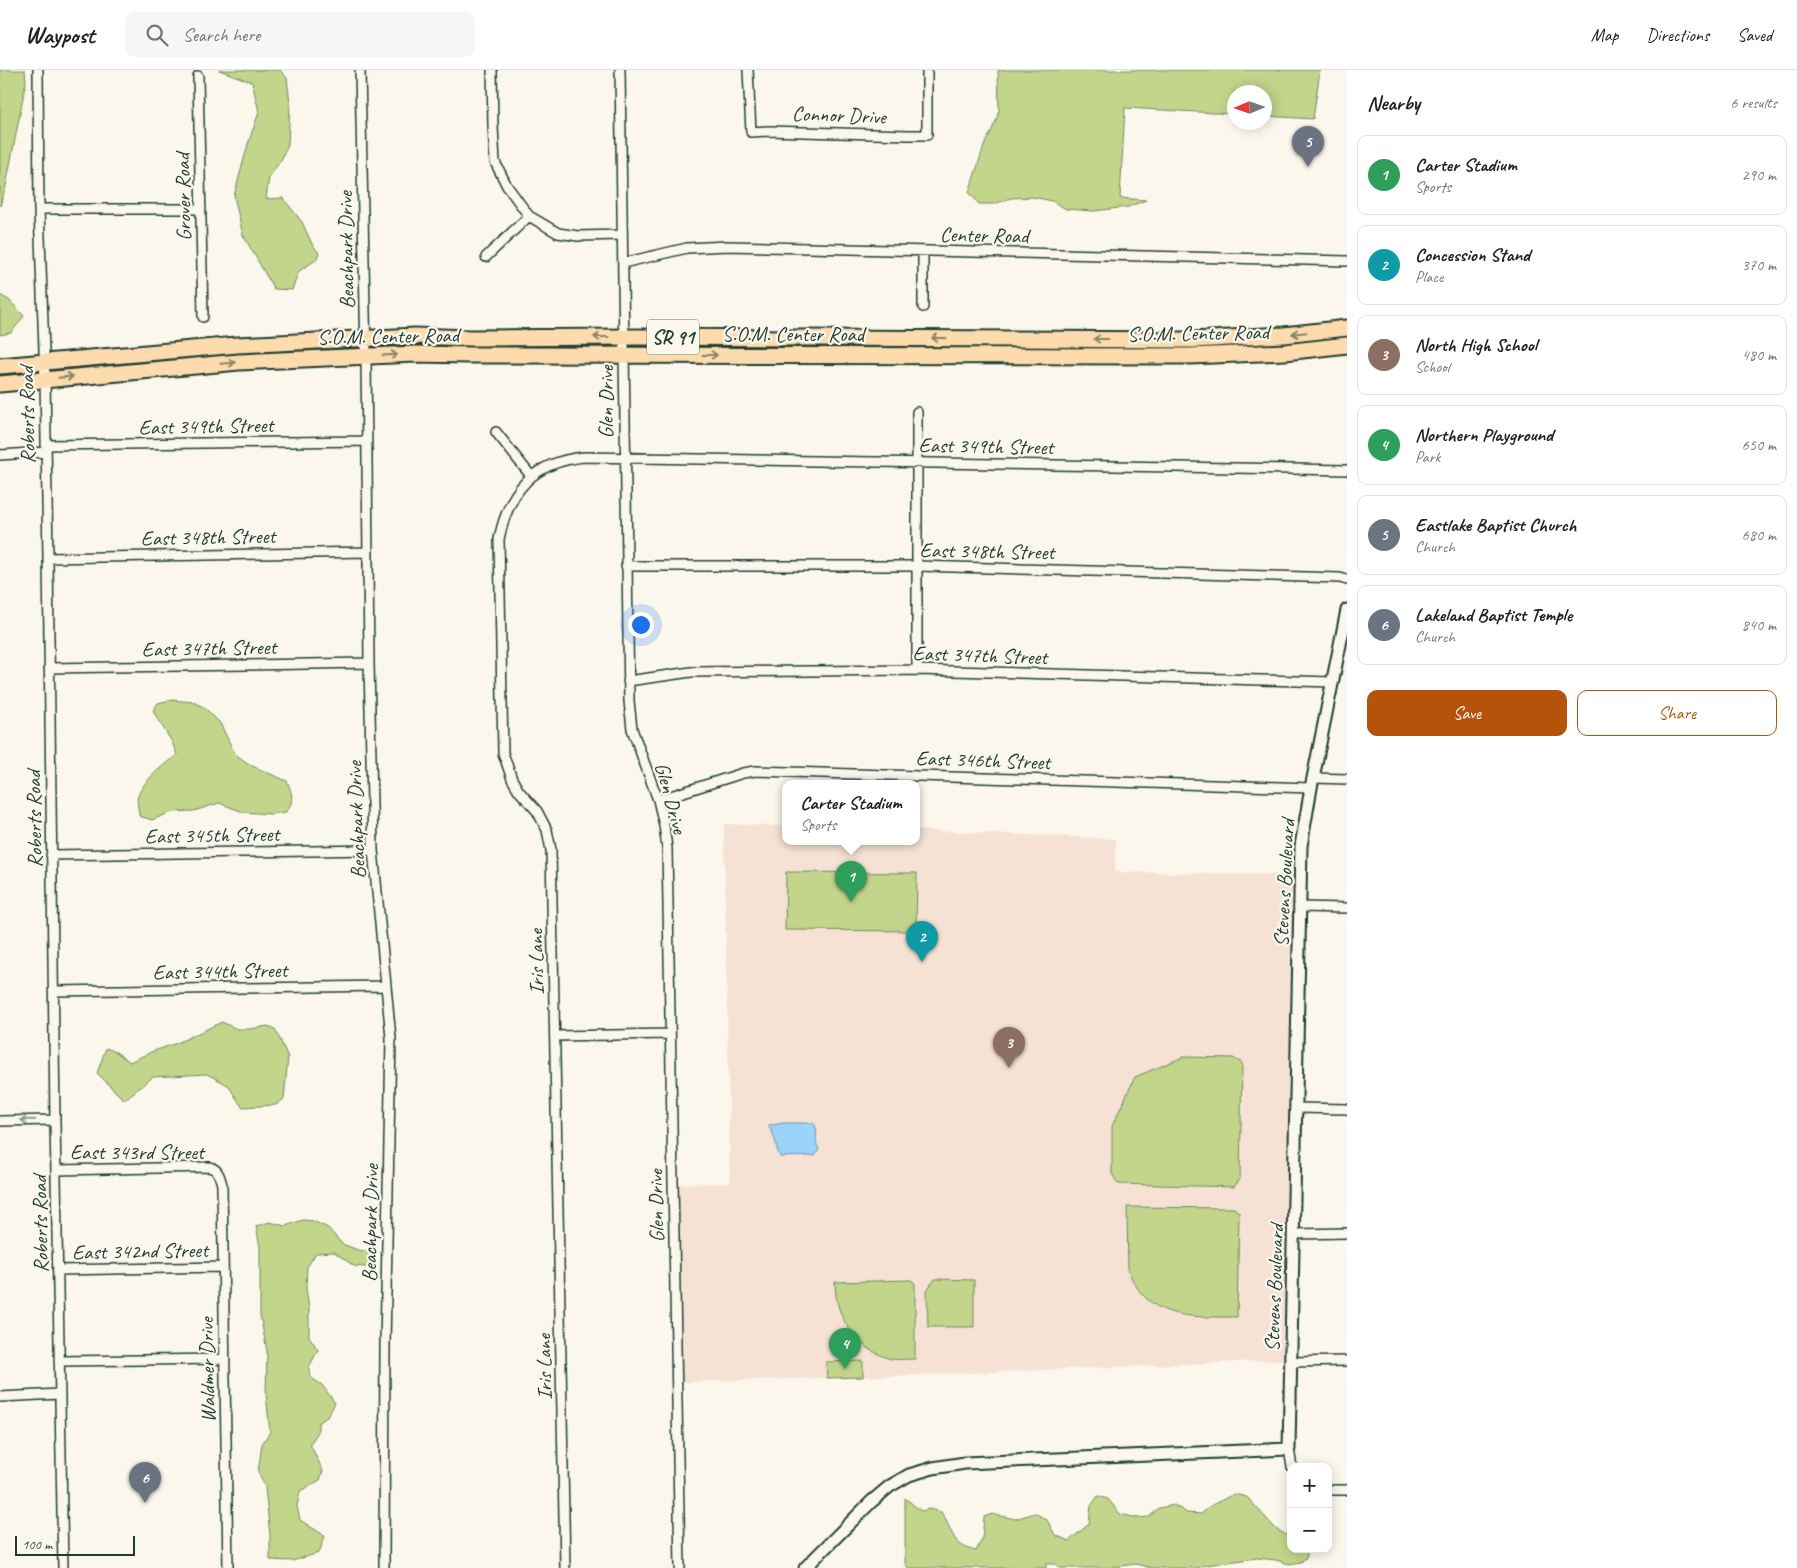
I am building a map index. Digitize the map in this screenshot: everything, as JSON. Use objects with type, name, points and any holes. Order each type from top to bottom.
[{"type":"main road","name":"S.O.M. Center Road","points":[[0,366],[238,345],[415,336],[470,338],[1193,340],[1284,335],[1347,328]]},
{"type":"main road","name":"S.O.M. Center Road","points":[[0,384],[239,362],[415,354],[1190,356],[1285,352],[1347,345]]},
{"type":"street","name":"Roberts Road","points":[[38,70],[39,209],[45,379],[48,558],[63,1568]]},
{"type":"street","name":"Beachpark Drive","points":[[360,70],[366,357],[368,664],[372,850],[391,1038],[385,1345],[384,1568]]},
{"type":"street","points":[[492,70],[496,162],[507,186],[529,216],[558,233],[578,236],[622,235]]},
{"type":"street","name":"Glen Drive","points":[[620,70],[628,681],[632,729],[658,800],[667,848],[680,1568]]},
{"type":"street","name":"Connor Drive","points":[[748,70],[750,132],[926,135],[927,70]]},
{"type":"street","name":"Grover Road","points":[[198,76],[203,317]]},
{"type":"street","points":[[39,209],[201,209]]},
{"type":"street","points":[[486,257],[529,216]]},
{"type":"street","name":"Center Road","points":[[623,263],[687,248],[727,246],[1347,261]]},
{"type":"street","points":[[923,252],[923,307]]},
{"type":"street","points":[[916,670],[918,412]]},
{"type":"street","points":[[496,432],[531,476]]},
{"type":"street","name":"East 349th Street","points":[[0,455],[46,449],[366,441]]},
{"type":"street","name":"East 349th Street","points":[[624,457],[1347,470]]},
{"type":"street","name":"Iris Lane","points":[[565,1568],[551,850],[547,830],[537,811],[519,791],[512,779],[503,753],[499,540],[503,518],[509,504],[531,476],[542,469],[567,459],[624,457]]},
{"type":"street","name":"East 348th Street","points":[[48,558],[368,552]]},
{"type":"street","name":"East 348th Street","points":[[626,566],[917,566],[1340,578],[1347,580]]},
{"type":"street","name":"Stevens Boulevard","points":[[1289,1449],[1301,846],[1332,682],[1344,646],[1347,610]]},
{"type":"street","name":"East 347th Street","points":[[49,668],[368,664]]},
{"type":"street","name":"East 347th Street","points":[[628,681],[691,672],[916,670],[1332,682]]},
{"type":"street","name":"East 346th Street","points":[[658,800],[743,773],[761,771],[1312,783],[1347,779]]},
{"type":"street","name":"East 345th Street","points":[[52,855],[372,850]]},
{"type":"street","points":[[1299,907],[1347,908]]},
{"type":"street","name":"East 344th Street","points":[[54,991],[386,986]]},
{"type":"street","points":[[555,1036],[670,1034]]},
{"type":"street","points":[[1296,1108],[1347,1108]]},
{"type":"street","points":[[0,1121],[55,1120]]},
{"type":"street","name":"East 343rd Street","points":[[56,1170],[210,1167],[218,1172]]},
{"type":"street","name":"Waldmer Drive","points":[[218,1172],[222,1185],[228,1568]]},
{"type":"street","points":[[1294,1234],[1347,1233]]},
{"type":"street","name":"East 342nd Street","points":[[58,1270],[223,1267]]},
{"type":"street","points":[[59,1361],[225,1358]]},
{"type":"street","points":[[1290,1362],[1347,1361]]},
{"type":"street","points":[[0,1397],[59,1394]]},
{"type":"street","points":[[805,1568],[871,1502],[890,1486],[909,1475],[933,1468],[965,1463],[1289,1449],[1291,1463]]},
{"type":"street","points":[[1332,1490],[1347,1490]]},
{"type":"shaded area","points":[[724,824],[782,826],[782,845],[920,845],[920,830],[1116,839],[1115,872],[1294,875],[1286,1360],[893,1376],[681,1382],[677,1184],[730,1183]]},
{"type":"green space","points":[[0,70],[25,70],[26,82],[6,186],[0,206]]},
{"type":"green space","points":[[219,70],[280,70],[287,78],[290,103],[288,145],[281,160],[269,177],[266,199],[283,198],[302,222],[312,244],[319,253],[316,260],[299,271],[292,290],[274,289],[243,235],[234,196],[259,112],[252,82]]},
{"type":"green space","points":[[998,70],[1320,70],[1313,119],[1272,116],[1272,85],[1227,85],[1227,114],[1125,108],[1120,198],[1146,200],[1128,207],[1093,211],[1066,209],[1052,201],[1033,197],[1011,198],[994,204],[979,204],[969,192],[984,146],[999,110]]},
{"type":"green space","points":[[0,295],[9,300],[24,316],[11,333],[0,335]]},
{"type":"green space","points":[[170,700],[194,702],[205,708],[220,723],[235,754],[252,766],[287,781],[292,801],[286,812],[271,814],[243,812],[219,803],[194,811],[172,812],[152,820],[139,816],[137,800],[144,785],[154,773],[177,755],[172,742],[153,711],[158,703]]},
{"type":"green space","points":[[786,872],[917,873],[916,931],[785,930]]},
{"type":"green space","points":[[222,1022],[237,1029],[268,1026],[275,1029],[288,1057],[284,1099],[276,1105],[242,1107],[228,1085],[207,1074],[153,1077],[124,1100],[97,1073],[106,1048],[116,1052],[130,1062]]},
{"type":"green space","points":[[1183,1057],[1233,1058],[1242,1063],[1240,1179],[1234,1187],[1118,1184],[1112,1174],[1112,1126],[1135,1077]]},
{"type":"green space","points":[[1127,1207],[1234,1208],[1239,1212],[1237,1317],[1203,1317],[1172,1313],[1147,1299],[1136,1287],[1128,1270]]},
{"type":"green space","points":[[303,1220],[313,1221],[328,1228],[342,1244],[370,1252],[373,1255],[376,1268],[354,1266],[334,1252],[316,1253],[307,1267],[306,1288],[309,1309],[309,1336],[318,1350],[309,1367],[310,1377],[322,1385],[335,1403],[327,1417],[318,1423],[318,1432],[310,1444],[323,1471],[320,1480],[300,1491],[297,1506],[300,1520],[325,1536],[319,1553],[292,1561],[270,1560],[270,1535],[265,1487],[258,1472],[262,1444],[270,1432],[266,1394],[267,1351],[260,1315],[260,1247],[256,1226],[270,1222],[285,1226]]},
{"type":"green space","points":[[935,1279],[974,1280],[974,1327],[928,1327],[927,1290]]},
{"type":"green space","points":[[911,1280],[915,1283],[915,1359],[891,1359],[867,1348],[850,1330],[843,1320],[839,1308],[835,1282]]},
{"type":"green space","points":[[863,1361],[863,1377],[827,1378],[826,1362]]},
{"type":"green space","points":[[1234,1494],[1247,1497],[1275,1528],[1287,1536],[1287,1553],[1307,1553],[1307,1557],[1301,1562],[1289,1564],[1276,1560],[1257,1558],[1197,1568],[1152,1568],[1136,1564],[1106,1568],[1059,1568],[1056,1564],[1046,1564],[1046,1568],[908,1568],[905,1564],[905,1498],[921,1511],[929,1509],[941,1512],[957,1541],[961,1545],[976,1551],[982,1539],[984,1517],[992,1514],[1015,1519],[1035,1513],[1047,1520],[1055,1535],[1069,1541],[1089,1524],[1091,1506],[1098,1496],[1108,1499],[1120,1514],[1137,1518],[1149,1517],[1159,1508],[1174,1505],[1187,1513],[1201,1514],[1210,1506]]},
{"type":"water","points":[[783,1123],[813,1123],[816,1129],[816,1142],[819,1149],[815,1156],[780,1157],[773,1134],[768,1126]]},
{"type":"place","name":"Eastlake Baptist Church","points":[[1308,167]]},
{"type":"place","name":"Carter Stadium","points":[[851,902]]},
{"type":"place","name":"Concession Stand","points":[[922,962]]},
{"type":"place","name":"North High School","points":[[1009,1068]]},
{"type":"place","name":"Northern Playground","points":[[845,1369]]},
{"type":"place","name":"Lakeland Baptist Temple","points":[[145,1503]]}]
